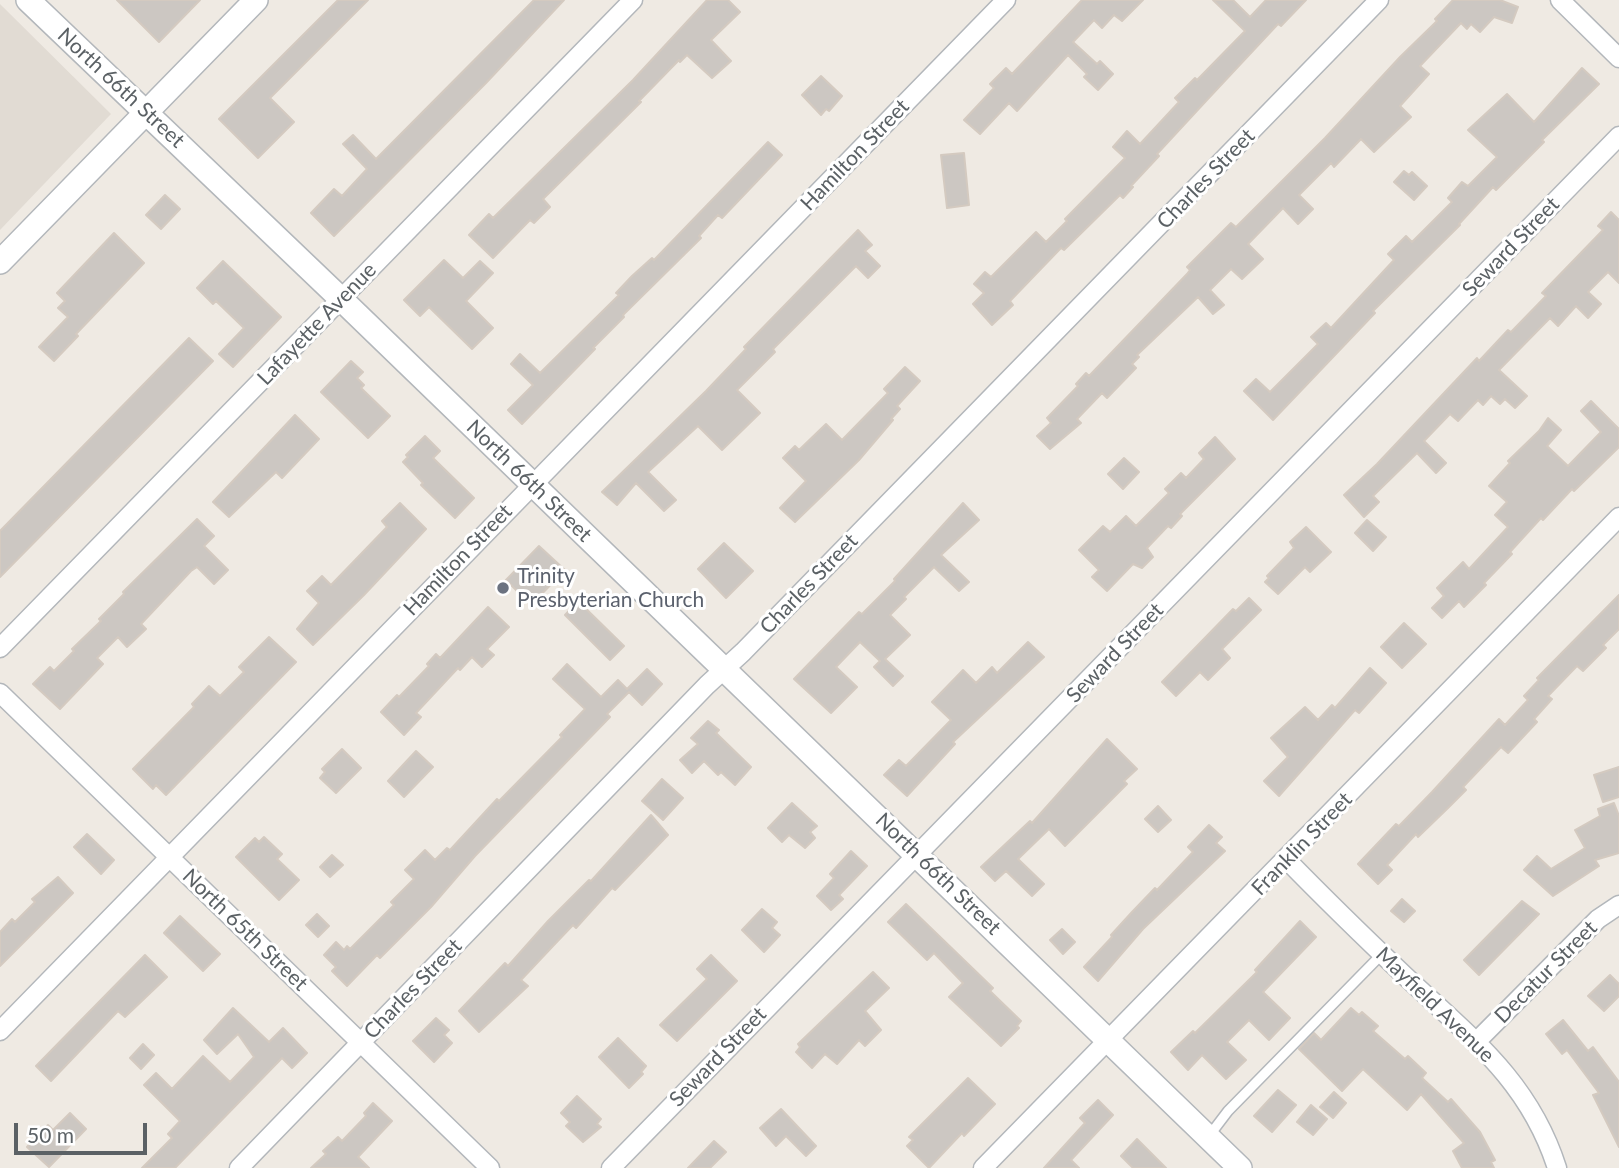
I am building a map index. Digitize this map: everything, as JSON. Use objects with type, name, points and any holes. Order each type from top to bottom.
[{"type":"street","name":"North 66th Street","points":[[28,0],[1240,1168]]},
{"type":"street","points":[[0,262],[256,0]]},
{"type":"street","name":"Lafayette Avenue","points":[[0,648],[633,0]]},
{"type":"street","name":"Hamilton Street","points":[[0,1031],[1006,0]]},
{"type":"street","name":"Charles Street","points":[[239,1168],[1380,0]]},
{"type":"street","points":[[1560,0],[1619,58]]},
{"type":"street","name":"Seward Street","points":[[611,1168],[1619,136]]},
{"type":"street","name":"Franklin Street","points":[[982,1168],[1619,517]]},
{"type":"street","name":"North 65th Street","points":[[0,693],[490,1168]]},
{"type":"street","name":"Mayfield Avenue","points":[[1286,859],[1476,1042],[1525,1097],[1545,1135],[1557,1168]]},
{"type":"street","name":"Decatur Street","points":[[1476,1042],[1598,919],[1619,905]]},
{"type":"lane","points":[[1208,1137],[1228,1111],[1382,954]]},
{"type":"shaded area","points":[[0,4],[111,114],[0,230]]},
{"type":"building","points":[[117,0],[200,0],[159,42]]},
{"type":"building","points":[[338,0],[368,0],[270,98],[294,122],[258,158],[219,119]]},
{"type":"building","points":[[534,0],[564,0],[334,236],[311,213],[334,189],[342,196],[367,169],[343,144],[353,135],[376,159]]},
{"type":"building","points":[[707,0],[728,0],[740,12],[711,40],[731,61],[712,78],[687,55],[680,62],[679,60],[639,101],[641,102],[543,199],[550,207],[534,223],[530,220],[493,258],[469,235],[489,214],[493,218],[633,80]]},
{"type":"building","points":[[1082,0],[1143,0],[1122,21],[1114,15],[1102,28],[1094,20],[1073,42],[1097,64],[1100,61],[1113,74],[1098,90],[1084,77],[1087,74],[1068,55],[1017,111],[1009,103],[980,134],[964,120],[994,88],[990,84],[1006,68],[1012,74]]},
{"type":"building","points":[[1213,0],[1233,0],[1250,17],[1266,0],[1306,0],[1281,26],[1278,24],[1157,154],[1159,156],[1123,198],[1120,195],[1064,250],[1061,248],[1010,301],[1013,305],[992,325],[973,304],[984,293],[974,284],[985,272],[991,277],[1036,232],[1046,242],[1125,158],[1113,147],[1127,131],[1140,144],[1179,102],[1175,98],[1195,78],[1197,80],[1245,31]]},
{"type":"building","points":[[1453,0],[1500,0],[1518,7],[1512,23],[1494,17],[1480,32],[1471,24],[1467,29],[1461,23],[1420,66],[1429,74],[1400,106],[1411,117],[1374,152],[1361,139],[1334,167],[1331,163],[1299,195],[1313,209],[1298,224],[1283,208],[1248,244],[1263,259],[1242,279],[1231,269],[1210,290],[1224,305],[1213,314],[1198,297],[1137,355],[1139,357],[1132,364],[1136,368],[1107,398],[1102,393],[1077,419],[1081,423],[1050,449],[1037,436],[1051,423],[1047,418],[1078,386],[1076,384],[1086,373],[1089,376],[1187,274],[1190,270],[1187,267],[1231,223],[1236,227],[1325,138],[1437,21],[1435,19]]},
{"type":"building","points":[[1582,68],[1599,84],[1496,190],[1493,187],[1460,225],[1373,311],[1375,313],[1273,420],[1244,391],[1256,379],[1270,392],[1318,344],[1311,337],[1326,323],[1331,328],[1394,260],[1388,254],[1406,236],[1412,242],[1452,202],[1448,198],[1462,182],[1468,186],[1497,157],[1468,130],[1507,94],[1534,122]]},
{"type":"building","points":[[821,76],[842,96],[829,111],[826,109],[821,115],[802,95]]},
{"type":"building","points":[[768,142],[782,155],[722,218],[718,215],[699,236],[701,238],[623,315],[593,348],[595,349],[522,424],[508,410],[533,385],[511,364],[520,354],[540,373],[619,295],[616,293],[632,276],[652,258],[654,260]]},
{"type":"building","points":[[964,153],[969,205],[947,208],[941,155]]},
{"type":"building","points":[[1404,171],[1409,175],[1412,172],[1427,186],[1414,200],[1394,182]]},
{"type":"building","points":[[165,195],[180,209],[161,229],[146,215]]},
{"type":"building","points":[[1611,212],[1619,220],[1619,283],[1608,272],[1588,292],[1601,304],[1588,318],[1576,306],[1558,326],[1550,318],[1499,370],[1527,396],[1515,408],[1505,399],[1500,404],[1491,396],[1483,405],[1478,400],[1458,421],[1450,414],[1424,441],[1446,463],[1436,473],[1417,453],[1373,496],[1379,502],[1364,517],[1344,495],[1477,358],[1479,361],[1546,296],[1542,293],[1603,230],[1598,226]]},
{"type":"building","points":[[858,230],[872,245],[865,251],[880,266],[868,278],[856,266],[773,349],[775,352],[737,390],[760,413],[722,450],[698,426],[648,472],[676,500],[664,511],[636,483],[617,505],[602,492],[706,391],[746,349],[744,347]]},
{"type":"building","points":[[114,233],[144,263],[54,361],[39,347],[68,317],[58,308],[65,301],[57,293]]},
{"type":"building","points":[[444,260],[463,278],[480,261],[493,273],[466,301],[493,328],[472,349],[429,307],[420,316],[404,300]]},
{"type":"building","points":[[223,261],[281,317],[233,367],[219,354],[244,328],[216,301],[213,304],[197,288]]},
{"type":"building","points":[[189,338],[213,361],[0,577],[0,531]]},
{"type":"building","points":[[351,361],[363,372],[357,378],[364,385],[361,388],[390,416],[368,438],[321,392]]},
{"type":"building","points":[[905,367],[920,381],[897,406],[900,409],[891,419],[893,420],[859,460],[795,522],[780,508],[806,481],[783,458],[795,446],[799,450],[826,424],[842,440],[888,393],[884,389]]},
{"type":"building","points":[[1591,401],[1619,429],[1619,447],[1574,491],[1572,489],[1543,520],[1541,518],[1484,583],[1486,585],[1464,607],[1459,601],[1442,618],[1432,608],[1444,596],[1437,588],[1463,562],[1469,569],[1508,527],[1495,515],[1507,502],[1489,486],[1548,418],[1561,430],[1547,446],[1568,466],[1601,432],[1581,411]]},
{"type":"building","points":[[295,415],[319,439],[282,478],[276,472],[229,517],[213,502]]},
{"type":"building","points":[[425,436],[440,451],[433,458],[474,498],[455,518],[421,485],[423,483],[403,462],[408,457],[406,455]]},
{"type":"building","points":[[1215,437],[1235,459],[1180,514],[1182,516],[1171,528],[1168,526],[1147,548],[1153,557],[1142,568],[1133,564],[1107,591],[1092,577],[1099,570],[1079,550],[1103,526],[1110,532],[1126,516],[1136,526],[1169,493],[1165,489],[1181,473],[1186,478],[1204,459],[1199,453]]},
{"type":"building","points":[[1124,458],[1139,472],[1123,489],[1108,474]]},
{"type":"building","points":[[400,503],[426,529],[313,645],[297,629],[319,603],[307,591],[322,576],[331,585],[387,527],[382,521]]},
{"type":"building","points":[[963,503],[979,520],[941,555],[969,582],[959,591],[934,567],[890,615],[910,635],[885,659],[903,676],[893,686],[874,667],[880,661],[860,642],[836,667],[857,687],[831,713],[794,679],[859,612],[862,614],[895,581]]},
{"type":"building","points":[[197,519],[214,536],[204,546],[228,570],[214,584],[197,567],[191,571],[141,624],[146,629],[127,647],[118,637],[97,658],[103,664],[60,709],[33,684],[50,667],[54,671],[74,651],[72,649],[101,621],[99,619],[123,592]]},
{"type":"building","points":[[1367,520],[1386,537],[1373,551],[1355,533]]},
{"type":"building","points":[[1306,527],[1331,552],[1310,572],[1305,567],[1278,594],[1265,582],[1269,578],[1267,576],[1294,548],[1290,542]]},
{"type":"building","points":[[724,543],[753,571],[726,598],[698,569]]},
{"type":"building","points":[[539,546],[565,570],[531,605],[506,580]]},
{"type":"building","points":[[1619,595],[1619,629],[1603,645],[1606,648],[1583,671],[1577,666],[1548,696],[1552,699],[1534,719],[1537,722],[1508,753],[1501,747],[1463,787],[1466,790],[1418,837],[1416,834],[1387,865],[1392,870],[1378,884],[1358,864],[1396,824],[1399,826],[1499,719],[1505,725],[1528,700],[1524,696],[1539,680],[1537,678]]},
{"type":"building","points":[[1249,598],[1261,610],[1222,649],[1230,658],[1208,680],[1200,672],[1176,696],[1162,682],[1233,609],[1236,611]]},
{"type":"building","points":[[578,601],[624,646],[610,660],[565,615]]},
{"type":"building","points":[[488,607],[509,627],[487,649],[494,655],[482,667],[472,657],[460,670],[458,668],[416,713],[421,717],[404,735],[381,712],[429,666],[427,664],[436,654],[440,658]]},
{"type":"building","points":[[1404,623],[1426,644],[1402,668],[1381,647]]},
{"type":"building","points":[[269,637],[296,662],[166,795],[156,785],[153,789],[133,769],[194,707],[192,704],[209,686],[220,696],[244,672],[239,667]]},
{"type":"building","points":[[1028,642],[1044,657],[953,742],[955,744],[907,796],[884,775],[899,760],[906,766],[951,720],[932,702],[963,670],[976,683],[992,667],[997,673]]},
{"type":"building","points":[[567,664],[601,697],[618,680],[627,689],[647,669],[662,684],[642,705],[629,692],[607,714],[610,717],[475,856],[431,907],[380,958],[377,955],[347,986],[332,971],[336,967],[324,955],[336,942],[344,950],[347,946],[350,949],[394,905],[391,902],[414,879],[405,870],[425,850],[435,860],[447,848],[450,850],[497,799],[499,801],[562,737],[560,735],[585,709],[553,679]]},
{"type":"building","points":[[1370,668],[1386,683],[1359,713],[1355,710],[1279,796],[1264,781],[1288,757],[1271,738],[1305,707],[1318,720],[1332,705],[1335,708]]},
{"type":"building","points":[[708,721],[719,730],[716,733],[751,767],[735,785],[721,772],[718,775],[704,761],[692,773],[680,760],[698,744],[691,738]]},
{"type":"building","points":[[1107,739],[1137,769],[1124,781],[1127,784],[1065,846],[1049,829],[1018,859],[1044,884],[1032,896],[1006,871],[995,881],[981,867],[1030,821],[1032,823]]},
{"type":"building","points":[[342,749],[361,768],[336,793],[320,778],[325,772],[322,769]]},
{"type":"building","points":[[416,751],[433,767],[404,797],[388,781]]},
{"type":"building","points":[[1619,767],[1619,797],[1603,802],[1594,775]]},
{"type":"building","points":[[662,779],[683,798],[663,820],[642,801]]},
{"type":"building","points":[[792,803],[817,826],[810,832],[815,838],[805,848],[789,835],[782,842],[768,828]]},
{"type":"building","points":[[1614,803],[1619,816],[1619,853],[1595,860],[1599,866],[1553,896],[1524,870],[1537,856],[1551,869],[1585,848],[1575,830],[1600,816],[1598,809]]},
{"type":"building","points":[[1158,806],[1171,820],[1158,832],[1145,819]]},
{"type":"building","points":[[651,815],[668,835],[615,890],[612,888],[576,928],[573,925],[521,980],[528,986],[479,1032],[459,1011],[505,963],[508,966]]},
{"type":"building","points":[[1209,825],[1222,837],[1216,843],[1225,851],[1143,929],[1098,981],[1084,967],[1132,912],[1193,852],[1188,847]]},
{"type":"building","points":[[87,834],[114,860],[101,874],[74,847]]},
{"type":"building","points":[[264,837],[282,854],[277,859],[299,880],[279,900],[236,857],[255,838],[259,842]]},
{"type":"building","points":[[851,851],[867,866],[839,895],[843,899],[831,910],[817,896],[834,878],[830,874]]},
{"type":"building","points":[[332,855],[343,865],[330,877],[320,867]]},
{"type":"building","points":[[58,877],[73,893],[0,966],[0,932],[12,919],[15,922],[35,902],[32,899]]},
{"type":"building","points":[[1402,899],[1415,911],[1404,922],[1391,911]]},
{"type":"building","points":[[1522,901],[1539,914],[1479,975],[1464,960]]},
{"type":"building","points":[[906,904],[993,988],[990,991],[1021,1021],[1017,1026],[1019,1028],[1001,1046],[949,997],[963,983],[934,953],[927,960],[888,922]]},
{"type":"building","points":[[762,909],[777,922],[772,928],[780,935],[764,952],[742,930]]},
{"type":"building","points":[[317,914],[329,926],[318,937],[306,925]]},
{"type":"building","points":[[180,916],[220,954],[203,971],[164,933]]},
{"type":"building","points":[[1300,921],[1316,937],[1263,992],[1290,1018],[1269,1040],[1249,1020],[1227,1042],[1246,1060],[1226,1079],[1202,1055],[1188,1070],[1171,1052],[1193,1031],[1195,1033],[1257,972],[1255,970]]},
{"type":"building","points":[[1062,929],[1075,942],[1063,954],[1050,940]]},
{"type":"building","points":[[145,955],[167,977],[125,1017],[118,1011],[51,1081],[36,1066]]},
{"type":"building","points":[[711,955],[737,981],[677,1041],[660,1025],[707,979],[697,969]]},
{"type":"building","points":[[873,972],[889,988],[865,1011],[881,1030],[865,1046],[859,1040],[837,1064],[825,1054],[812,1068],[796,1052],[800,1047],[798,1044]]},
{"type":"building","points":[[1610,975],[1619,984],[1619,996],[1604,1011],[1588,996]]},
{"type":"building","points":[[233,1008],[269,1042],[283,1028],[307,1053],[292,1068],[282,1058],[175,1168],[142,1168],[172,1138],[168,1134],[180,1121],[144,1085],[156,1073],[172,1089],[203,1056],[230,1082],[254,1057],[238,1034],[217,1054],[204,1040]]},
{"type":"building","points":[[1351,1008],[1359,1015],[1362,1012],[1378,1026],[1373,1031],[1405,1059],[1408,1056],[1426,1073],[1422,1078],[1448,1102],[1451,1099],[1480,1132],[1495,1160],[1491,1162],[1494,1168],[1462,1168],[1453,1151],[1464,1143],[1421,1094],[1407,1110],[1363,1069],[1342,1091],[1299,1049],[1314,1033],[1321,1040]]},
{"type":"building","points":[[436,1018],[449,1030],[444,1035],[452,1043],[434,1062],[413,1041]]},
{"type":"building","points":[[1563,1020],[1588,1051],[1593,1047],[1619,1082],[1619,1147],[1593,1095],[1599,1093],[1567,1050],[1562,1054],[1546,1034]]},
{"type":"building","points":[[618,1038],[646,1066],[641,1072],[643,1074],[629,1088],[599,1057]]},
{"type":"building","points":[[143,1044],[154,1055],[141,1069],[130,1058]]},
{"type":"building","points":[[968,1078],[995,1104],[964,1136],[962,1133],[929,1168],[907,1146],[913,1140],[909,1137]]},
{"type":"building","points":[[1278,1090],[1296,1105],[1272,1132],[1254,1116]]},
{"type":"building","points":[[1334,1092],[1346,1103],[1333,1118],[1320,1107]]},
{"type":"building","points":[[577,1096],[601,1119],[597,1124],[601,1127],[583,1142],[566,1126],[570,1122],[561,1113]]},
{"type":"building","points":[[1098,1100],[1113,1115],[1071,1160],[1079,1168],[1044,1168],[1085,1123],[1080,1118]]},
{"type":"building","points":[[373,1103],[392,1121],[358,1157],[369,1168],[311,1168],[326,1154],[323,1151],[338,1137],[342,1141],[366,1116],[364,1113]]},
{"type":"building","points":[[1311,1105],[1327,1119],[1313,1135],[1297,1122]]},
{"type":"building","points":[[781,1109],[816,1146],[806,1156],[786,1136],[776,1146],[760,1128]]},
{"type":"building","points":[[70,1113],[86,1129],[49,1167],[27,1147],[48,1125],[53,1130]]},
{"type":"building","points":[[1137,1139],[1166,1168],[1133,1168],[1121,1156]]},
{"type":"building","points":[[714,1141],[726,1152],[710,1168],[688,1168]]},
{"type":"place","name":"Trinity Presbyterian Church","points":[[503,588]]}]
